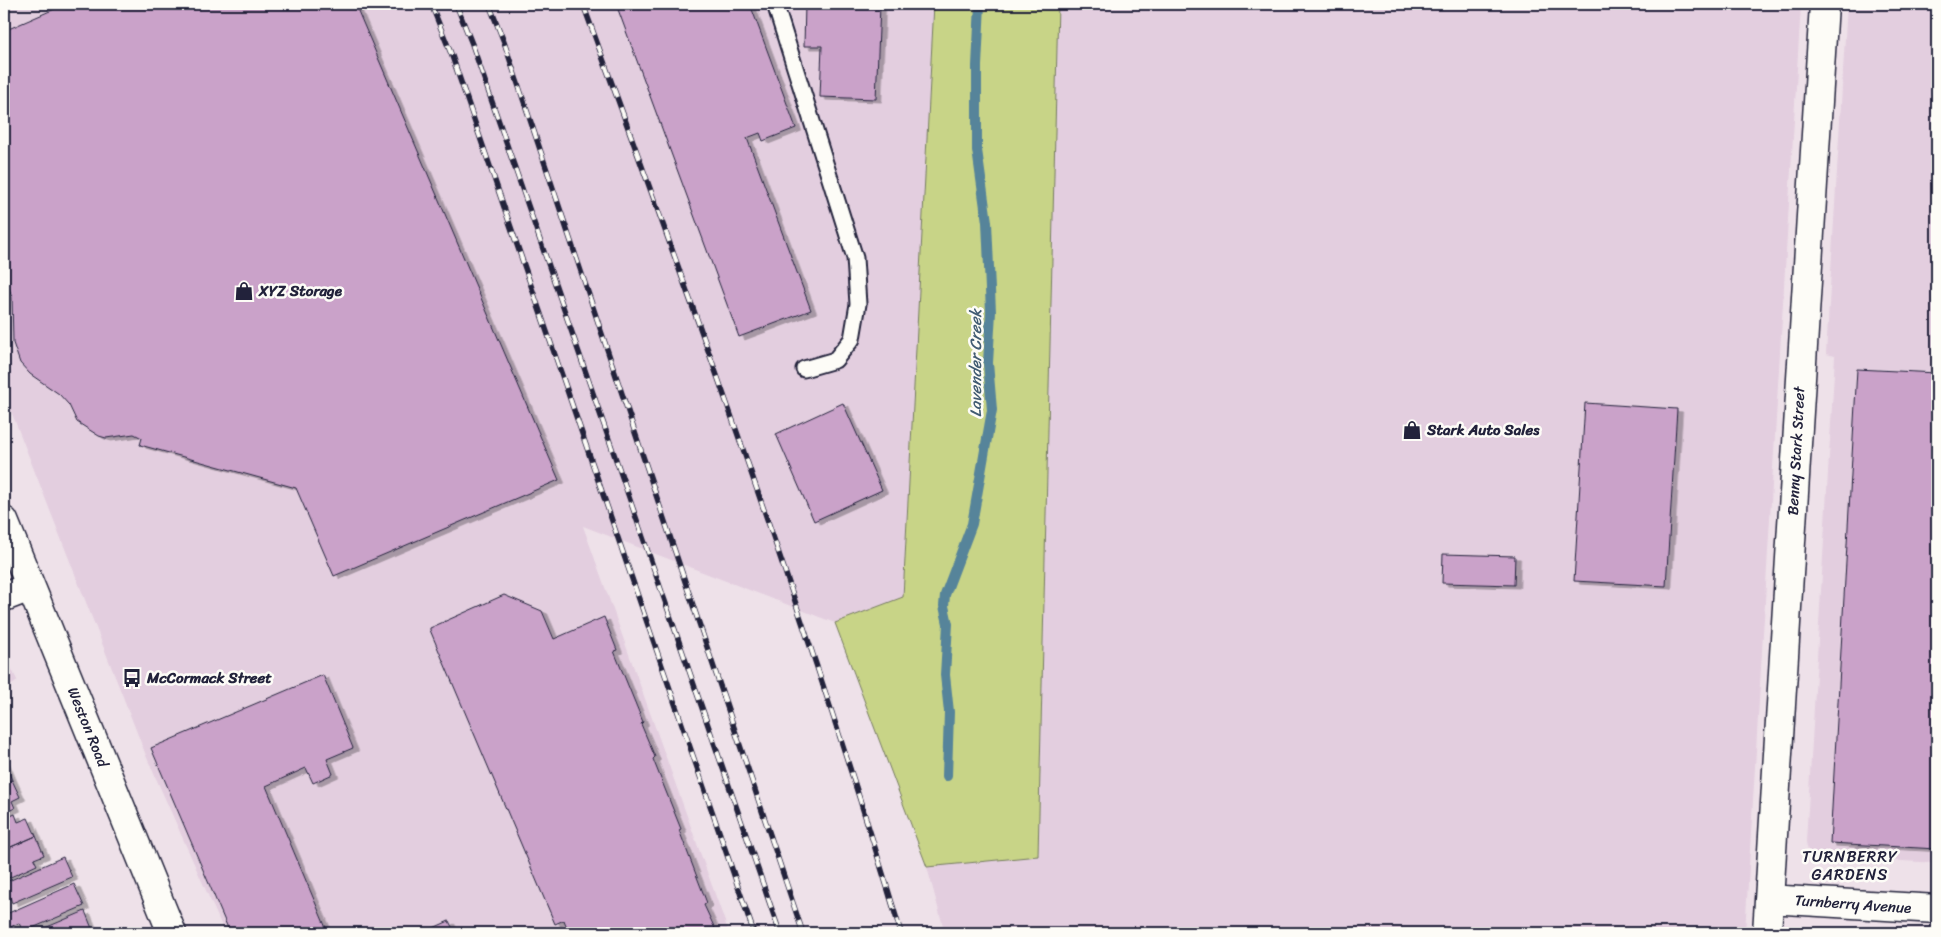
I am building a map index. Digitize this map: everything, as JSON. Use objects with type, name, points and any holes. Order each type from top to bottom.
[{"type":"street","name":"Benny Stark Street","points":[[1767,933],[1824,4]]},
{"type":"street","name":"Weston Road","points":[[4,521],[172,933]]},
{"type":"street","points":[[4,597],[30,587]]},
{"type":"street","name":"Turnberry Avenue","points":[[1769,899],[1937,909]]},
{"type":"lane","points":[[775,4],[855,258],[858,304],[852,339],[835,360],[804,369]]},
{"type":"shaded area","points":[[4,4],[934,4],[903,597],[835,623],[583,526],[729,933],[225,933],[147,758],[4,393]]},
{"type":"shaded area","name":"Stark Auto Sales","points":[[1058,4],[1801,4],[1745,933],[945,933],[927,867],[1038,856]]},
{"type":"shaded area","points":[[1847,4],[1937,4],[1937,863],[1817,856],[1808,851],[1806,842],[1835,356],[1826,354]]},
{"type":"shaded area","points":[[4,653],[17,680],[4,689]]},
{"type":"green space","points":[[934,4],[1058,4],[1038,856],[927,867],[835,623],[903,597]]},
{"type":"building","name":"XYZ Storage","points":[[66,4],[355,4],[559,480],[334,576],[296,488],[140,445],[142,438],[134,434],[106,438],[99,436],[77,422],[69,405],[59,394],[30,374],[20,363],[13,343],[12,297],[4,274],[4,31]]},
{"type":"building","points":[[616,4],[750,4],[796,128],[763,141],[760,133],[747,138],[811,310],[739,337]]},
{"type":"building","points":[[805,4],[880,6],[876,99],[820,97],[822,46],[804,46]]},
{"type":"building","points":[[1857,369],[1937,373],[1937,849],[1830,843]]},
{"type":"building","points":[[843,403],[882,490],[814,521],[776,434]]},
{"type":"building","points":[[1585,403],[1677,409],[1666,586],[1574,581]]},
{"type":"building","points":[[1443,554],[1515,556],[1514,585],[1442,583]]},
{"type":"building","points":[[504,595],[542,611],[554,639],[604,617],[617,650],[614,651],[643,722],[641,724],[655,757],[653,759],[681,829],[679,830],[707,903],[704,905],[717,933],[569,933],[564,920],[555,924],[430,630],[430,628]]},
{"type":"building","points":[[323,675],[353,748],[327,759],[333,774],[313,783],[306,768],[266,786],[326,928],[314,933],[230,933],[151,748]]},
{"type":"building","points":[[4,761],[12,780],[4,783]]},
{"type":"building","points":[[12,780],[20,797],[12,801],[15,808],[4,813],[4,783]]},
{"type":"building","points":[[15,814],[18,822],[28,818],[36,836],[4,850],[4,819]]},
{"type":"building","points":[[36,836],[44,855],[34,859],[37,865],[4,880],[4,850]]},
{"type":"building","points":[[63,857],[72,877],[12,903],[8,892],[4,894],[4,883]]},
{"type":"building","points":[[74,884],[84,906],[23,932],[19,923],[4,930],[4,915]]},
{"type":"building","points":[[85,911],[93,931],[88,933],[33,933]]},
{"type":"building","points":[[449,921],[455,933],[422,933]]},
{"type":"waterway","name":"Lavender Creek","points":[[947,776],[949,712],[945,675],[948,624],[944,606],[945,595],[972,524],[992,410],[988,363],[991,312],[987,222],[977,150],[977,66],[980,4]]},
{"type":"railway","points":[[431,4],[452,56],[754,933]]},
{"type":"railway","points":[[456,4],[472,44],[780,933]]},
{"type":"railway","points":[[489,4],[504,42],[803,933]]},
{"type":"railway","points":[[583,4],[708,350],[789,582],[901,933]]},
{"type":"place","name":"XYZ Storage","points":[[244,291]]},
{"type":"place","name":"Stark Auto Sales","points":[[1412,430]]},
{"type":"place","name":"McCormack Street","points":[[132,678]]},
{"type":"district","name":"TURNBERRY GARDENS","points":[[1850,865]]}]
